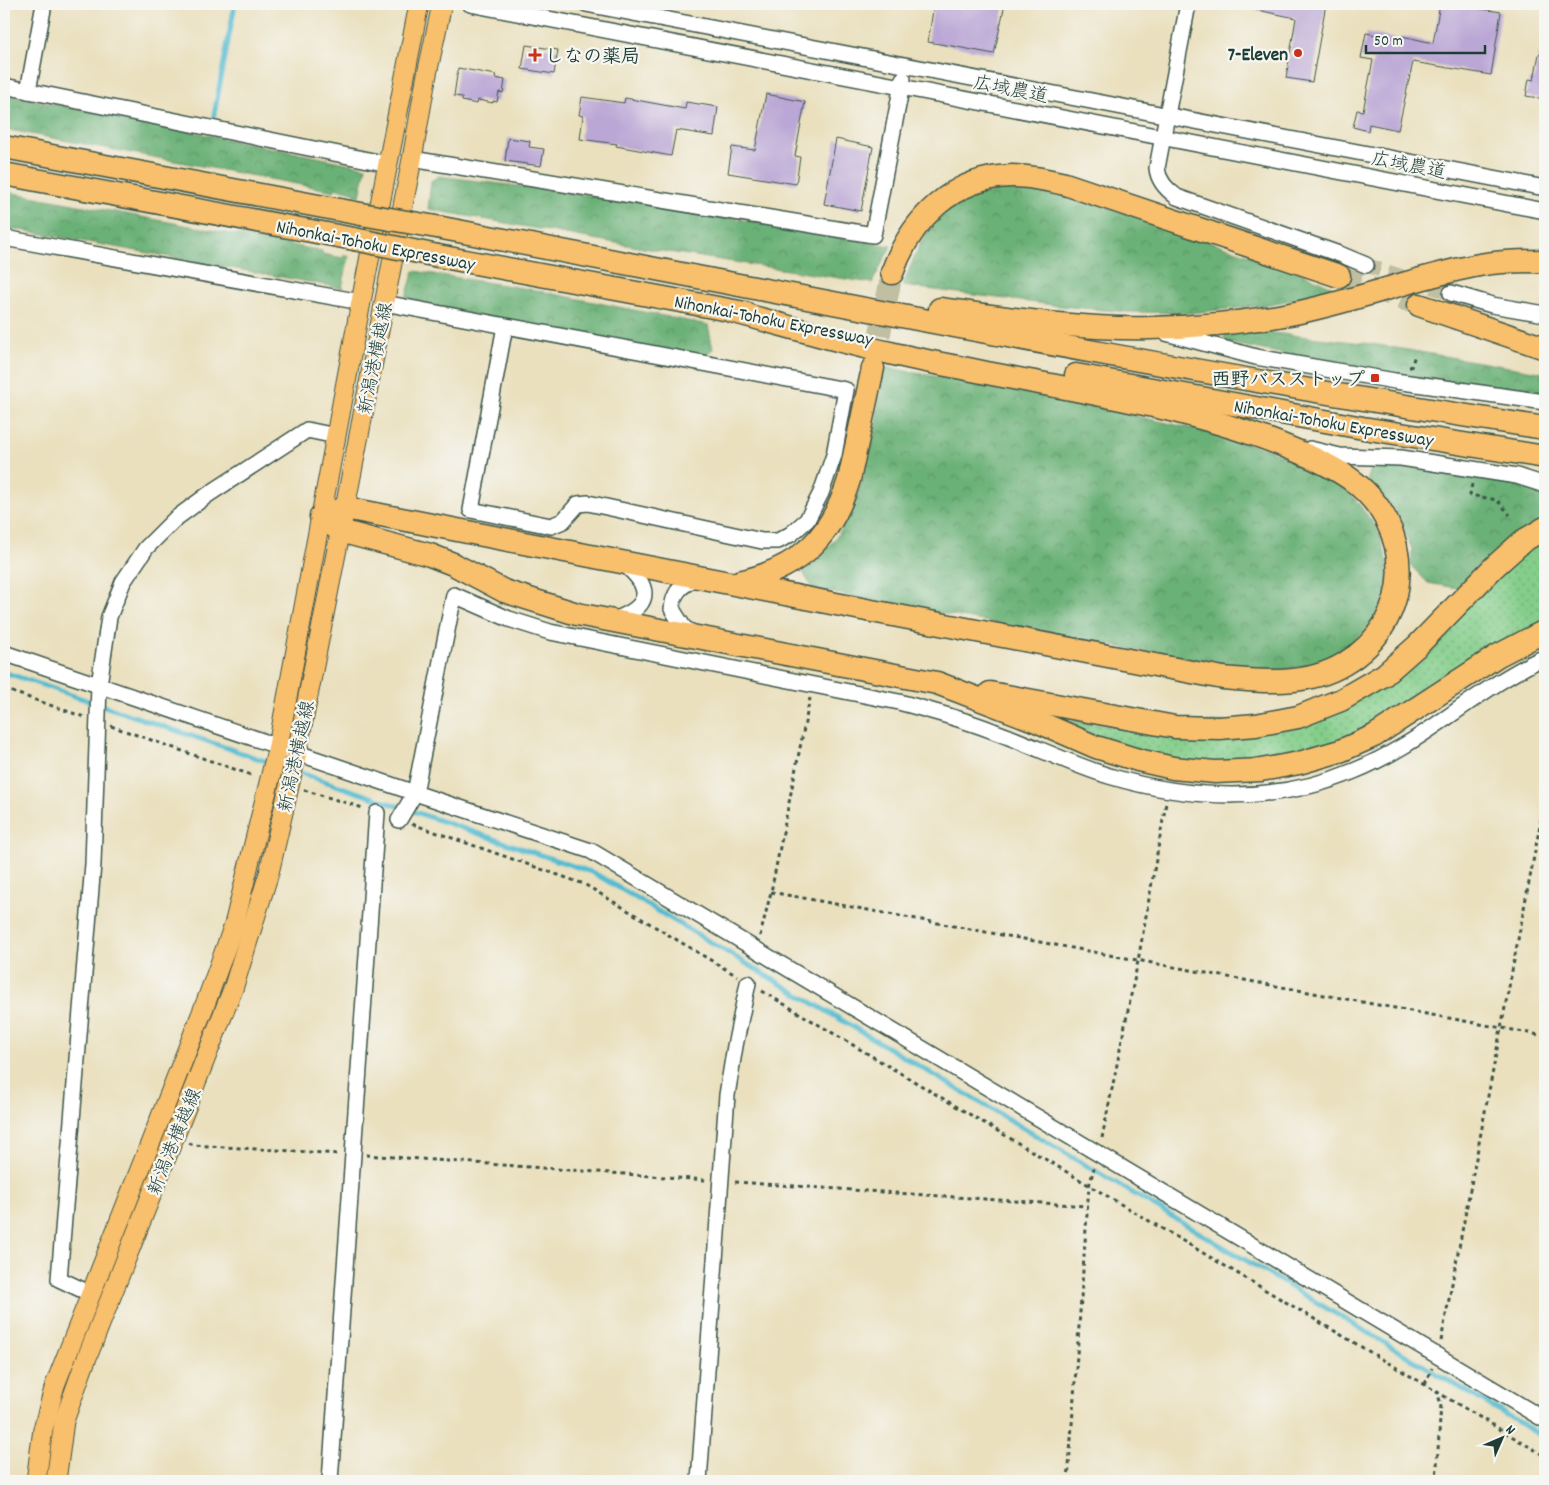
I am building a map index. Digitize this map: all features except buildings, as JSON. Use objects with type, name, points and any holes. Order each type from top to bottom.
[{"type":"highway","name":"Nihonkai-Tohoku Expressway","points":[[4,147],[442,228],[1022,339],[1368,401],[1545,428]]},
{"type":"highway","name":"Nihonkai-Tohoku Expressway","points":[[4,174],[1265,411],[1545,457]]},
{"type":"highway","points":[[892,273],[898,256],[907,240],[933,206],[970,184],[990,178],[1012,176],[1037,178],[1065,184],[1339,276]]},
{"type":"highway","points":[[731,283],[1063,324],[1150,328],[1208,326],[1291,314],[1475,266],[1517,261],[1545,261]]},
{"type":"highway","points":[[1419,305],[1545,348]]},
{"type":"highway","points":[[321,516],[346,508],[624,564],[1223,678],[1259,682],[1290,681],[1319,675],[1343,665],[1368,648],[1385,625],[1397,597],[1399,571],[1397,545],[1388,522],[1371,496],[1348,477],[1308,455],[1188,413],[890,353],[731,311]]},
{"type":"highway","points":[[734,584],[755,579],[786,566],[802,556],[829,527],[844,496],[849,480],[873,368]]},
{"type":"highway","points":[[321,516],[340,532],[430,555],[453,564],[504,591],[577,614],[1175,727],[1219,728],[1256,725],[1298,717],[1341,700],[1384,675],[1418,645],[1494,567],[1523,541],[1545,528]]},
{"type":"highway","points":[[937,683],[1096,746],[1138,760],[1173,768],[1215,772],[1261,770],[1307,761],[1340,751],[1374,736],[1497,656],[1545,631]]},
{"type":"main road","name":"新潟港横越線","points":[[36,1481],[44,1429],[55,1385],[206,1002],[234,925],[271,782],[419,4]]},
{"type":"main road","name":"新潟港横越線","points":[[56,1481],[64,1422],[84,1365],[233,989],[269,873],[297,752],[346,508],[426,78],[442,4]]},
{"type":"street","points":[[28,91],[44,4]]},
{"type":"street","name":"広域農道","points":[[470,4],[1545,211]]},
{"type":"street","name":"広域農道","points":[[586,4],[1545,188]]},
{"type":"street","points":[[1188,4],[1157,168],[1162,182],[1177,197],[1366,265]]},
{"type":"street","points":[[412,158],[873,235],[906,65]]},
{"type":"street","points":[[4,86],[388,164]]},
{"type":"street","points":[[4,238],[361,302]]},
{"type":"street","points":[[1451,293],[1492,305],[1545,314]]},
{"type":"street","points":[[384,303],[846,390],[834,455],[821,493],[807,520],[778,542],[588,503],[578,504],[564,521],[551,526],[471,510],[505,326]]},
{"type":"street","points":[[1150,328],[1256,357],[1395,381],[1545,402]]},
{"type":"street","points":[[90,1294],[59,1279],[93,864],[96,721],[109,617],[123,582],[146,548],[175,519],[209,494],[307,430],[336,436]]},
{"type":"street","points":[[1261,437],[1340,456],[1401,458],[1517,476],[1545,485]]},
{"type":"street","points":[[611,621],[635,611],[641,604],[644,595],[642,584],[637,575],[624,564]]},
{"type":"street","points":[[696,577],[678,589],[673,598],[672,609],[684,628],[705,639]]},
{"type":"street","points":[[399,820],[415,793],[454,595],[509,619],[550,632],[899,702],[992,730],[1108,776],[1194,794],[1243,795],[1315,785],[1354,772],[1395,752],[1428,732],[1495,685],[1545,657]]},
{"type":"street","points":[[4,653],[591,851],[1545,1420]]},
{"type":"street","points":[[330,1481],[377,813]]},
{"type":"street","points":[[699,1481],[727,1095],[748,983]]},
{"type":"path","points":[[1472,484],[1470,495],[1497,500],[1510,515]]},
{"type":"path","points":[[757,950],[771,892],[813,684]]},
{"type":"path","points":[[4,689],[271,782]]},
{"type":"path","points":[[290,785],[377,813]]},
{"type":"path","points":[[1098,1154],[1138,961],[1168,790]]},
{"type":"path","points":[[1438,1356],[1545,799]]},
{"type":"path","points":[[399,820],[584,884],[1088,1186],[1545,1456]]},
{"type":"path","points":[[771,892],[1545,1036]]},
{"type":"path","points":[[174,1138],[194,1145],[353,1154],[1087,1206]]},
{"type":"path","points":[[1068,1481],[1088,1186]]},
{"type":"path","points":[[1436,1481],[1441,1404],[1437,1391]]},
{"type":"green space","points":[[4,94],[366,167],[360,196],[355,195],[354,192],[337,188],[334,191],[4,129]]},
{"type":"green space","points":[[439,176],[641,202],[891,246],[872,283],[649,249],[428,209],[431,181]]},
{"type":"green space","points":[[1008,188],[1058,190],[1302,273],[1341,291],[1264,305],[1191,313],[1126,312],[1061,306],[903,286],[922,240],[946,210],[968,198]]},
{"type":"green space","points":[[4,191],[322,251],[322,254],[343,258],[344,255],[349,256],[342,288],[4,227]]},
{"type":"green space","points":[[414,271],[529,289],[708,325],[713,349],[701,358],[444,309],[406,297]]},
{"type":"green space","points":[[1245,330],[1372,344],[1545,373],[1545,393],[1505,390],[1424,379],[1343,366],[1223,342],[1226,332]]},
{"type":"green space","points":[[884,367],[1064,400],[1203,431],[1267,449],[1319,471],[1351,494],[1377,528],[1387,560],[1389,585],[1376,620],[1349,647],[1322,664],[1273,671],[1226,667],[813,589],[803,572],[824,553],[840,531],[853,506],[863,479],[870,451]]},
{"type":"green space","points":[[1373,464],[1444,470],[1510,481],[1545,492],[1545,518],[1482,563],[1457,588],[1428,583],[1411,566],[1412,549],[1394,509],[1367,481]]},
{"type":"green space","points":[[1545,538],[1545,622],[1424,697],[1329,747],[1262,760],[1198,765],[1108,743],[1061,720],[1116,727],[1325,717],[1525,549]]},
{"type":"waterway","points":[[214,115],[235,4]]},
{"type":"waterway","points":[[4,672],[594,873],[1545,1438]]},
{"type":"tunnel","points":[[1366,265],[1451,293]]},
{"type":"tunnel","points":[[873,368],[892,273]]},
{"type":"tunnel","points":[[1339,276],[1419,305]]},
{"type":"place","name":"7-Eleven","points":[[1298,53]]},
{"type":"place","name":"しなの薬局","points":[[535,55]]},
{"type":"place","name":"西野バスストップ","points":[[1375,378]]}]
